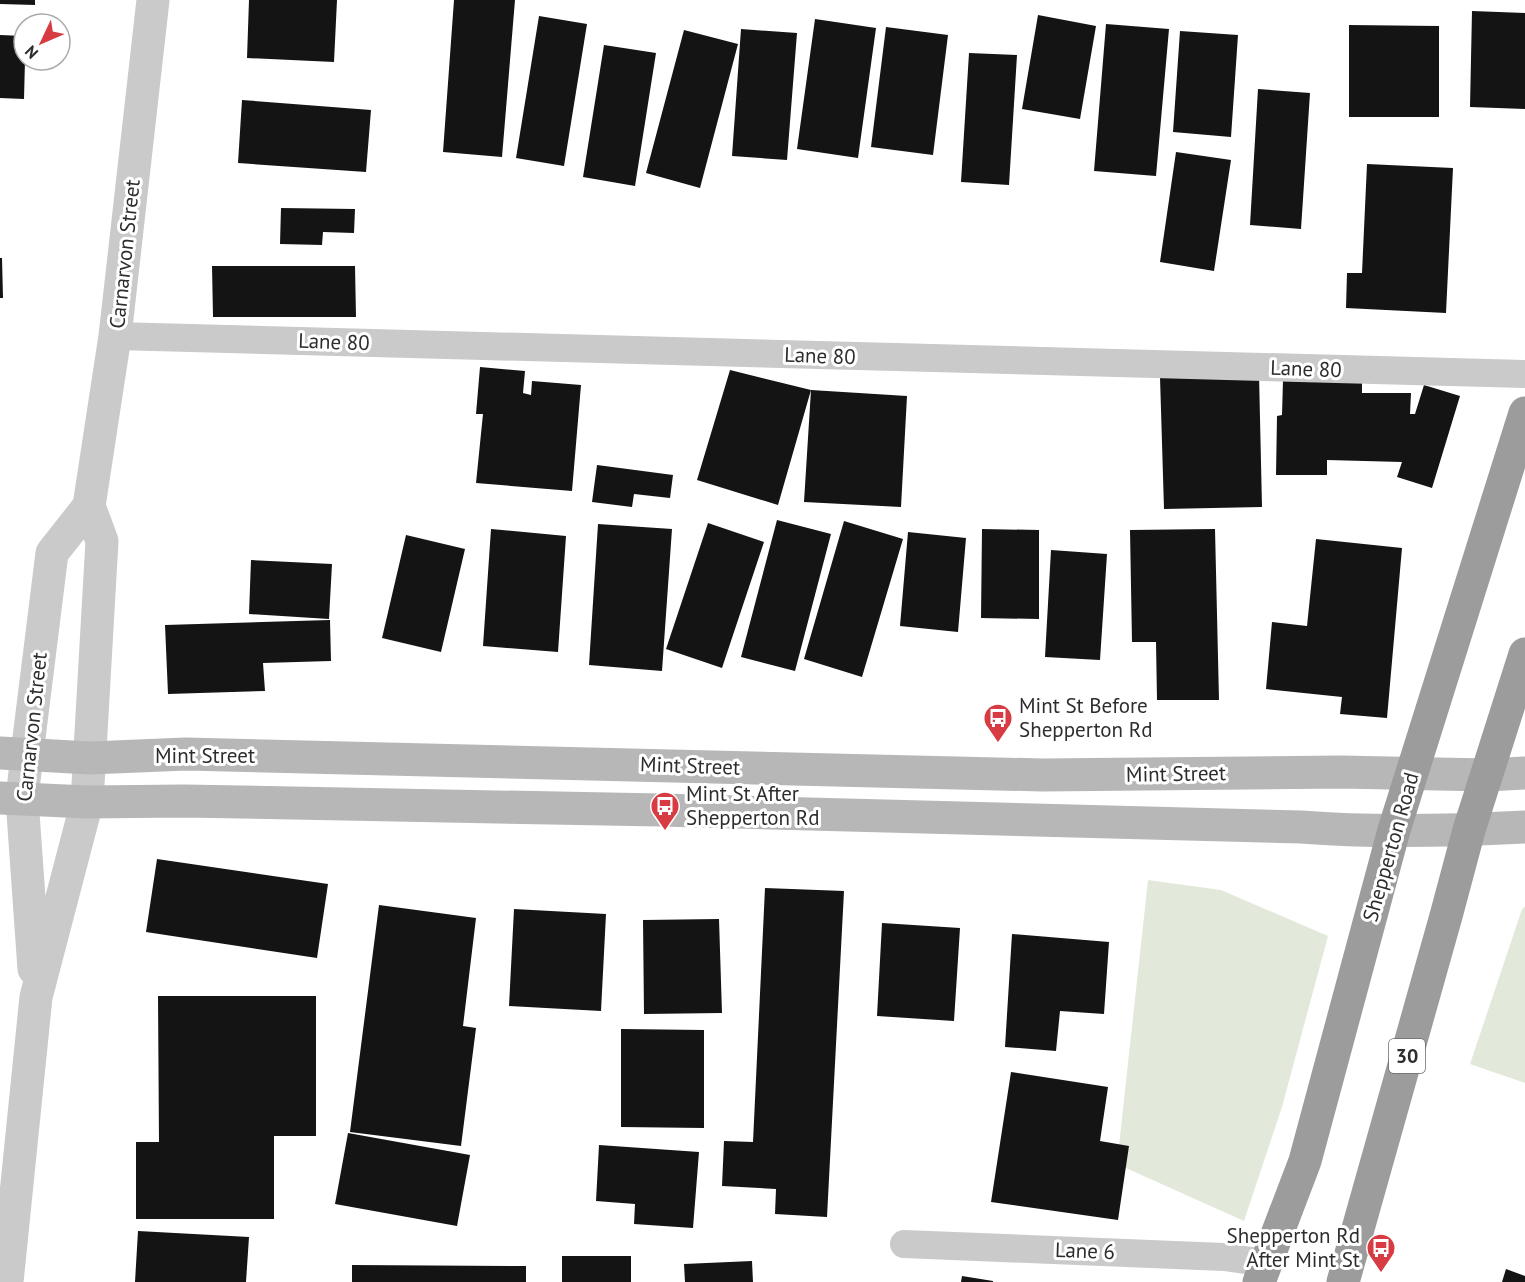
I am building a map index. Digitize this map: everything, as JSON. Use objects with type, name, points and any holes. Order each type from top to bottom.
[{"type":"highway","name":"Shepperton Road","points":[[1263,1272],[1305,1161],[1394,830],[1525,413]]},
{"type":"highway","name":"30","points":[[1343,1282],[1469,830],[1525,654]]},
{"type":"main road","name":"Mint Street","points":[[13,754],[90,758],[186,754],[543,761],[1031,775],[1341,772],[1487,775],[1525,773]]},
{"type":"main road","name":"Mint Street","points":[[11,799],[660,810],[1301,827],[1349,831],[1525,827]]},
{"type":"street","name":"Carnarvon Street","points":[[7,1282],[36,997],[87,802],[102,541],[89,506],[115,336],[153,0]]},
{"type":"street","name":"Carnarvon Street","points":[[36,997],[11,799],[13,754],[52,553],[89,506]]},
{"type":"lane","name":"Lane 80","points":[[115,336],[1525,374]]},
{"type":"lane","name":"Lane 6","points":[[904,1244],[1224,1257],[1263,1272]]},
{"type":"shaded area","points":[[1148,880],[1221,890],[1328,936],[1282,1107],[1244,1221],[1117,1164]]},
{"type":"shaded area","points":[[1525,906],[1525,1083],[1470,1064],[1522,909]]},
{"type":"building","points":[[0,0],[35,0],[35,5],[0,4]]},
{"type":"building","points":[[249,0],[337,0],[334,62],[247,58]]},
{"type":"building","points":[[454,0],[515,0],[502,157],[443,152]]},
{"type":"building","points":[[1472,11],[1525,13],[1525,109],[1470,107]]},
{"type":"building","points":[[1038,15],[1096,26],[1080,119],[1022,109]]},
{"type":"building","points":[[539,16],[587,24],[564,166],[516,158]]},
{"type":"building","points":[[815,19],[876,28],[858,158],[797,149]]},
{"type":"building","points":[[1106,24],[1169,29],[1156,176],[1094,171]]},
{"type":"building","points":[[1349,25],[1439,26],[1439,117],[1349,117]]},
{"type":"building","points":[[886,27],[948,35],[933,155],[871,147]]},
{"type":"building","points":[[741,29],[797,33],[787,160],[732,156]]},
{"type":"building","points":[[684,30],[738,44],[700,188],[646,173]]},
{"type":"building","points":[[1180,31],[1238,35],[1231,137],[1173,132]]},
{"type":"building","points":[[0,35],[12,36],[12,72],[25,72],[24,99],[0,98]]},
{"type":"building","points":[[604,45],[656,53],[635,186],[583,177]]},
{"type":"building","points":[[969,53],[1017,55],[1009,185],[961,182]]},
{"type":"building","points":[[1258,89],[1310,93],[1301,229],[1250,225]]},
{"type":"building","points":[[242,100],[371,110],[366,172],[238,163]]},
{"type":"building","points":[[1176,152],[1231,160],[1214,271],[1160,262]]},
{"type":"building","points":[[1367,164],[1453,168],[1446,313],[1346,308],[1347,273],[1362,273]]},
{"type":"building","points":[[281,208],[355,209],[354,233],[323,232],[322,245],[280,244]]},
{"type":"building","points":[[0,258],[2,258],[3,298],[0,298]]},
{"type":"building","points":[[212,266],[355,266],[356,317],[213,317]]},
{"type":"building","points":[[480,367],[525,371],[523,393],[531,395],[532,381],[581,385],[572,491],[476,483],[483,414],[476,414]]},
{"type":"building","points":[[730,370],[811,390],[778,505],[697,480]]},
{"type":"building","points":[[1259,374],[1262,507],[1164,509],[1160,377]]},
{"type":"building","points":[[1283,380],[1362,382],[1362,393],[1411,393],[1410,414],[1415,414],[1424,385],[1460,396],[1432,488],[1397,477],[1402,462],[1327,460],[1327,475],[1276,475],[1277,416],[1282,415]]},
{"type":"building","points":[[811,390],[907,396],[901,507],[804,502]]},
{"type":"building","points":[[597,465],[673,475],[670,498],[634,494],[632,507],[592,502]]},
{"type":"building","points":[[777,520],[831,534],[795,671],[741,657]]},
{"type":"building","points":[[844,521],[903,539],[862,677],[804,659]]},
{"type":"building","points":[[708,523],[764,542],[722,668],[666,649]]},
{"type":"building","points":[[598,524],[672,529],[662,671],[589,665]]},
{"type":"building","points":[[491,529],[566,536],[558,652],[483,646]]},
{"type":"building","points":[[982,529],[1039,530],[1039,619],[981,618]]},
{"type":"building","points":[[1215,529],[1219,700],[1157,700],[1156,642],[1132,642],[1130,530]]},
{"type":"building","points":[[908,532],[966,538],[958,632],[900,626]]},
{"type":"building","points":[[406,535],[465,549],[441,652],[382,638]]},
{"type":"building","points":[[1316,539],[1402,548],[1387,718],[1340,714],[1342,697],[1266,689],[1272,622],[1307,626]]},
{"type":"building","points":[[1051,550],[1107,554],[1100,660],[1045,657]]},
{"type":"building","points":[[251,560],[332,564],[329,619],[249,614]]},
{"type":"building","points":[[330,620],[331,661],[263,663],[265,691],[168,694],[165,625]]},
{"type":"building","points":[[157,859],[328,884],[317,958],[146,932]]},
{"type":"building","points":[[765,888],[844,891],[827,1217],[775,1214],[776,1189],[722,1186],[724,1141],[753,1142]]},
{"type":"building","points":[[379,905],[476,918],[463,1026],[476,1028],[461,1146],[350,1132]]},
{"type":"building","points":[[514,909],[606,914],[601,1011],[509,1006]]},
{"type":"building","points":[[719,919],[722,1013],[644,1014],[643,920]]},
{"type":"building","points":[[882,923],[960,928],[954,1021],[877,1016]]},
{"type":"building","points":[[1012,934],[1109,942],[1104,1014],[1060,1011],[1056,1051],[1005,1047]]},
{"type":"building","points":[[158,996],[316,996],[316,1136],[274,1136],[274,1219],[136,1219],[136,1142],[159,1142]]},
{"type":"building","points":[[621,1029],[704,1030],[704,1128],[621,1127]]},
{"type":"building","points":[[1011,1072],[1108,1087],[1100,1141],[1129,1146],[1118,1220],[991,1202]]},
{"type":"building","points":[[348,1133],[470,1155],[457,1226],[335,1204]]},
{"type":"building","points":[[599,1145],[699,1152],[693,1228],[634,1224],[635,1204],[596,1201]]},
{"type":"building","points":[[138,1231],[249,1237],[246,1282],[135,1282]]},
{"type":"building","points":[[562,1256],[631,1256],[631,1282],[562,1282]]},
{"type":"building","points":[[752,1261],[753,1282],[685,1282],[684,1264]]},
{"type":"building","points":[[352,1265],[526,1266],[526,1282],[352,1282]]},
{"type":"building","points":[[1506,1269],[1525,1276],[1525,1282],[1502,1282]]},
{"type":"building","points":[[962,1276],[993,1281],[993,1282],[961,1282]]},
{"type":"place","name":"Mint St Before Shepperton Rd","points":[[998,744]]},
{"type":"place","name":"Mint St After Shepperton Rd","points":[[665,832]]},
{"type":"place","name":"Shepperton Rd After Mint St","points":[[1381,1274]]}]
